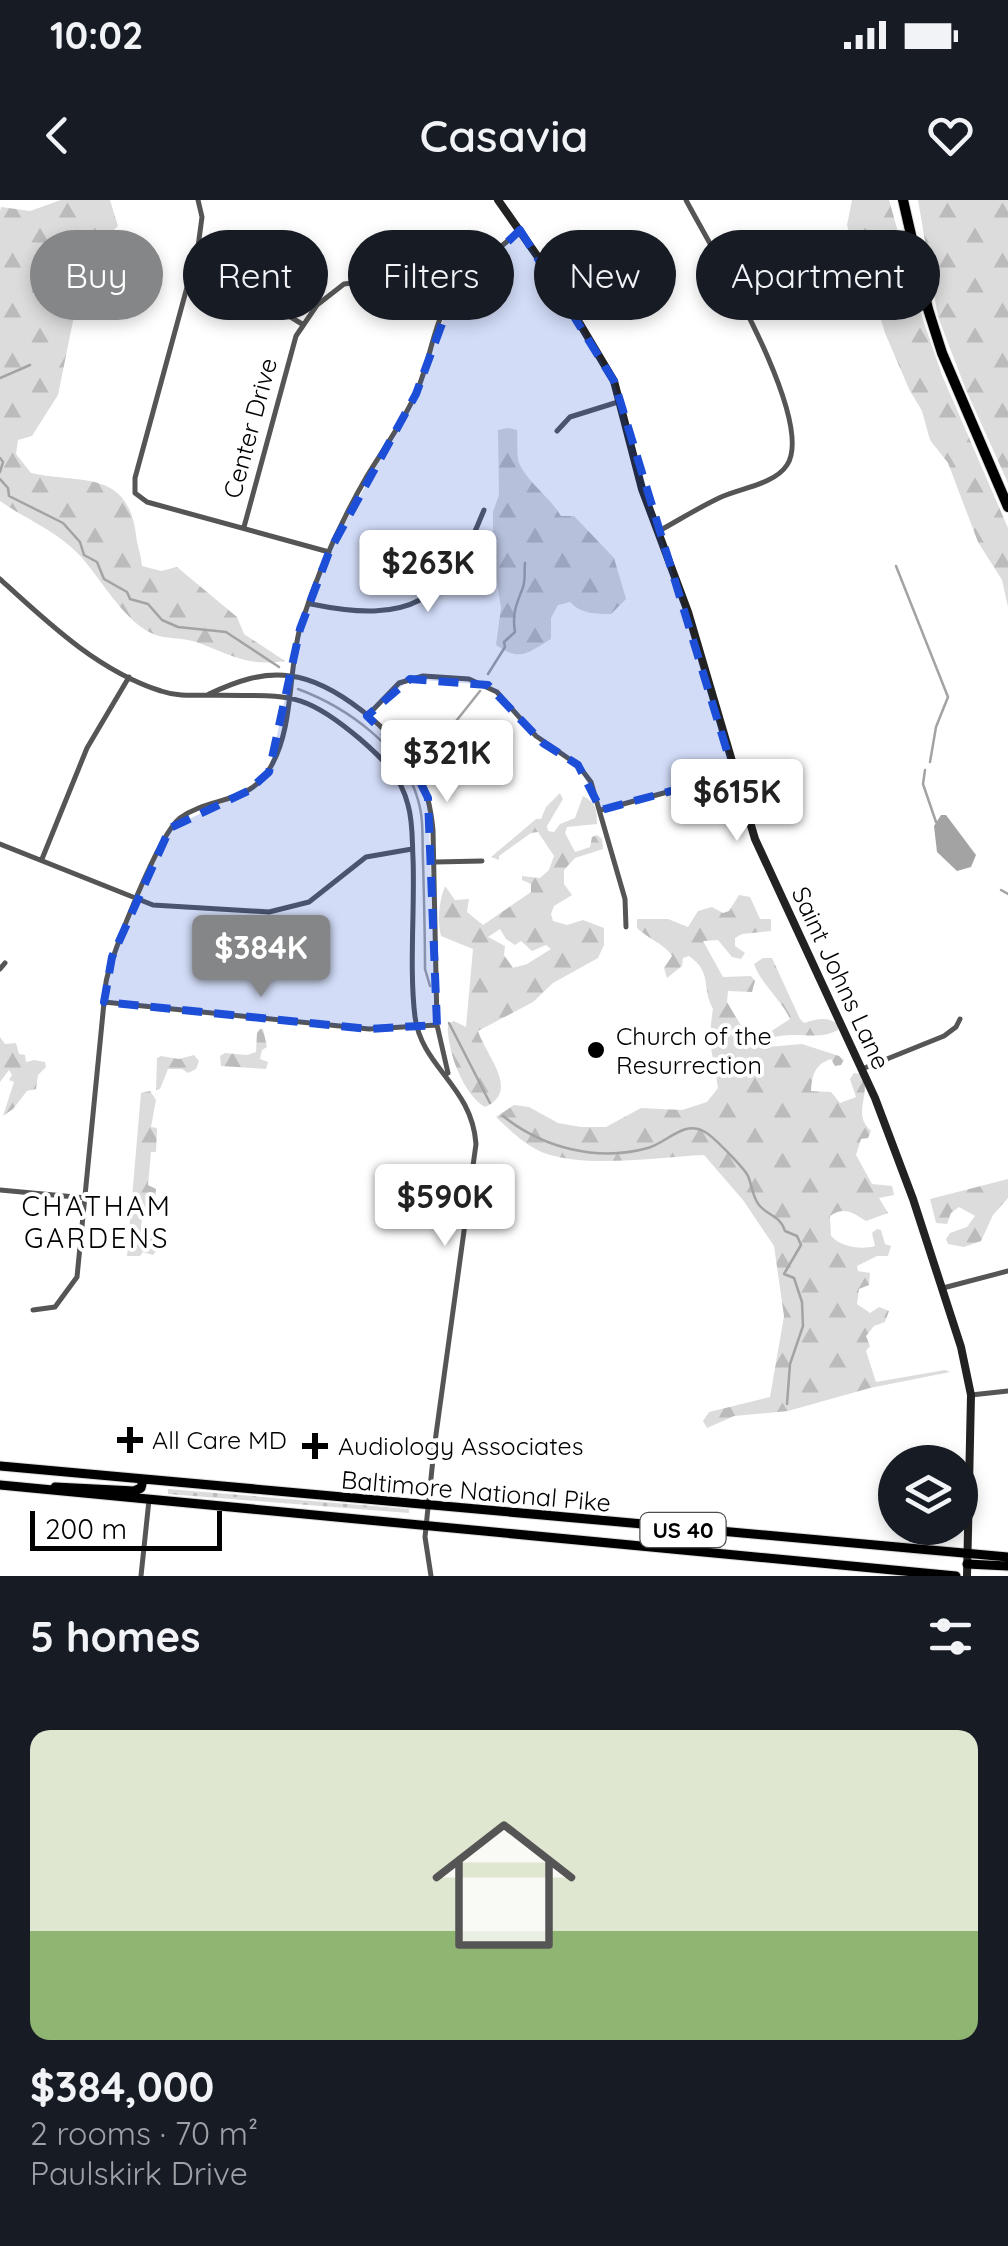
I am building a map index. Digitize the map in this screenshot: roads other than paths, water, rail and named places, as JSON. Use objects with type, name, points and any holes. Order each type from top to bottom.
[{"type":"highway","points":[[899,200],[907,230]]},
{"type":"highway","points":[[899,200],[907,230]]},
{"type":"highway","points":[[911,200],[914,230]]},
{"type":"highway","points":[[932,320],[956,388],[1008,506]]},
{"type":"main road","name":"Baltimore National Pike","points":[[0,1466],[967,1559],[1008,1557]]},
{"type":"main road","points":[[37,1489],[65,1486],[134,1491],[141,1488],[143,1480]]},
{"type":"main road","points":[[149,1500],[166,1482]]},
{"type":"main road","name":"Baltimore National Pike","points":[[0,1485],[956,1576]]},
{"type":"main road","points":[[618,1545],[636,1526]]},
{"type":"main road","points":[[639,1546],[651,1527]]},
{"type":"main road","points":[[967,1559],[1008,1566]]},
{"type":"street","points":[[198,200],[200,230]]},
{"type":"street","name":"Saint Johns Lane","points":[[498,200],[597,348],[620,401],[642,489],[688,612],[734,774],[767,868],[888,1128],[943,1288],[970,1394],[967,1576]]},
{"type":"street","points":[[656,533],[720,498],[772,478],[786,466],[792,449],[772,361],[686,200]]},
{"type":"street","points":[[514,235],[520,230]]},
{"type":"street","name":"Center Drive","points":[[244,527],[302,324],[326,296],[348,286]]},
{"type":"street","points":[[183,304],[135,478],[135,494],[147,502],[329,552]]},
{"type":"street","points":[[296,320],[302,324]]},
{"type":"street","points":[[33,1310],[55,1306],[73,1285],[80,1263],[104,1002],[112,957],[162,838],[178,820],[201,808],[235,799],[260,783],[269,772],[280,745],[300,629],[329,552],[365,480],[416,394],[440,320]]},
{"type":"street","points":[[557,431],[570,417],[620,401]]},
{"type":"street","points":[[310,604],[362,614],[392,610],[418,600],[456,568],[484,510]]},
{"type":"street","points":[[0,579],[62,635],[129,677],[163,692],[288,697],[323,709],[390,766],[408,803],[417,1026],[434,1061],[472,1116],[476,1144],[426,1525],[431,1576]]},
{"type":"street","points":[[207,695],[247,679],[292,676],[321,684],[367,716],[406,755],[423,784],[431,813],[437,1025],[448,1076]]},
{"type":"street","points":[[367,716],[390,690],[410,678],[436,676],[479,682],[497,692],[542,743],[578,765],[592,782],[625,898],[626,927]]},
{"type":"street","points":[[42,859],[87,748],[129,677]]},
{"type":"street","points":[[601,810],[734,774]]},
{"type":"street","points":[[0,844],[167,908],[282,911],[322,893],[366,857],[412,849]]},
{"type":"street","points":[[434,862],[482,861]]},
{"type":"street","points":[[104,1002],[370,1029],[437,1025]]},
{"type":"street","points":[[862,1069],[944,1036],[960,1019]]},
{"type":"street","points":[[0,1190],[86,1198]]},
{"type":"street","points":[[943,1288],[1008,1271]]},
{"type":"street","points":[[970,1394],[1008,1392]]},
{"type":"street","points":[[142,1576],[149,1500]]},
{"type":"waterway","points":[[0,378],[30,365]]},
{"type":"waterway","points":[[0,458],[0,472]]},
{"type":"waterway","points":[[0,479],[9,496],[63,523],[80,542],[84,555],[97,562],[104,579],[127,592],[130,599],[148,604],[162,620],[178,627],[226,632],[279,667]]},
{"type":"waterway","points":[[488,674],[505,647],[504,642],[515,632],[514,615],[524,584],[525,563]]},
{"type":"waterway","points":[[896,566],[948,697],[936,727],[930,762]]},
{"type":"waterway","points":[[298,689],[335,706],[371,731],[387,746],[411,781],[422,822],[425,969],[430,986]]},
{"type":"waterway","points":[[411,748],[429,730],[449,730],[480,691]]},
{"type":"waterway","points":[[925,770],[923,784],[936,822]]},
{"type":"waterway","points":[[1001,890],[1008,894]]},
{"type":"waterway","points":[[449,1023],[490,1103]]},
{"type":"waterway","points":[[503,1116],[535,1136],[571,1149],[629,1152],[648,1148],[690,1128],[705,1132],[728,1153],[748,1176],[759,1205],[781,1222],[785,1231],[797,1236],[801,1245],[784,1274],[794,1278],[802,1302],[803,1326],[790,1364],[787,1404]]},
{"type":"place","name":"Church of the Resurrection","points":[[596,1050]]},
{"type":"place","name":"All Care MD","points":[[130,1440]]},
{"type":"place","name":"Audiology Associates","points":[[315,1446]]},
{"type":"district","name":"CHATHAM GARDENS","points":[[97,1222]]}]
